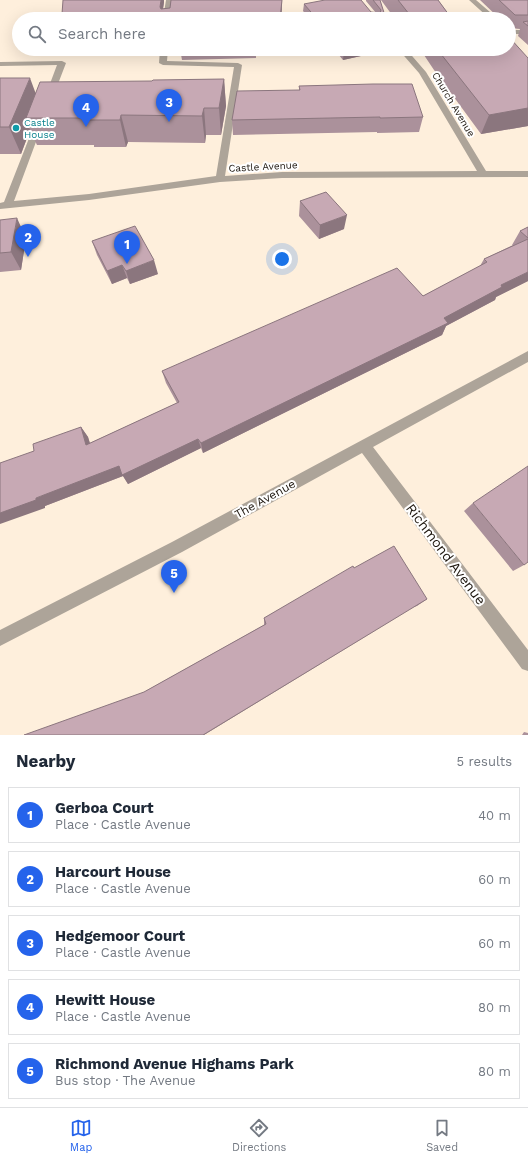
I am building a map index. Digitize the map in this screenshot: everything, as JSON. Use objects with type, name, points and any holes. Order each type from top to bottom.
[{"type":"street","points":[[168,12],[169,0]]},
{"type":"street","points":[[472,0],[486,12]]},
{"type":"street","points":[[516,32],[528,32]]},
{"type":"street","points":[[164,56],[163,63],[238,65],[220,179]]},
{"type":"street","name":"Church Avenue","points":[[408,56],[422,72],[483,173]]},
{"type":"street","points":[[0,64],[62,63],[55,92],[44,110],[4,206]]},
{"type":"street","name":"Castle Avenue","points":[[4,206],[90,197],[220,179],[282,175],[528,174]]},
{"type":"street","name":"The Avenue","points":[[0,638],[178,547],[528,356]]},
{"type":"street","name":"Richmond Avenue","points":[[364,446],[528,663]]},
{"type":"building","points":[[63,0],[161,0],[161,9],[170,8],[171,0],[282,0],[281,12],[62,12]]},
{"type":"building","points":[[325,0],[361,0],[371,12],[311,12],[304,4]]},
{"type":"building","points":[[373,0],[380,0],[384,12],[380,12],[381,10]]},
{"type":"building","points":[[398,0],[438,0],[447,12],[407,12]]},
{"type":"building","points":[[499,0],[528,0],[528,15],[516,15],[516,12],[512,12]]},
{"type":"building","points":[[528,21],[528,26],[523,22]]},
{"type":"building","points":[[516,45],[528,58],[528,108],[489,115],[443,56],[516,56]]},
{"type":"building","points":[[0,78],[30,78],[9,127],[0,127]]},
{"type":"building","points":[[224,79],[219,108],[204,108],[202,116],[121,115],[120,120],[86,120],[87,118],[26,118],[40,82]]},
{"type":"building","points":[[412,84],[423,117],[232,120],[237,91],[300,90],[299,86]]},
{"type":"building","points":[[326,192],[347,215],[320,225],[300,201]]},
{"type":"building","points":[[17,218],[11,252],[0,253],[0,220]]},
{"type":"building","points":[[135,226],[154,260],[126,271],[122,265],[107,271],[92,241]]},
{"type":"building","points":[[528,227],[528,238],[520,231]]},
{"type":"building","points":[[528,239],[528,272],[501,285],[502,287],[444,318],[448,323],[201,443],[198,439],[122,475],[119,466],[0,513],[0,463],[34,451],[33,444],[81,427],[86,445],[179,402],[162,371],[397,268],[423,296],[487,262],[484,259]]},
{"type":"building","points":[[528,466],[528,562],[524,565],[473,503]]},
{"type":"building","points":[[394,546],[427,599],[203,735],[24,735],[144,692],[266,624],[264,618],[353,566],[354,568]]},
{"type":"place","name":"Hedgemoor Court","points":[[169,122]]},
{"type":"place","name":"Hewitt House","points":[[86,127]]},
{"type":"place","name":"Castle House","points":[[16,128]]},
{"type":"place","name":"Harcourt House","points":[[28,257]]},
{"type":"place","name":"Gerboa Court","points":[[127,264]]},
{"type":"place","name":"Richmond Avenue Highams Park","points":[[174,593]]}]
